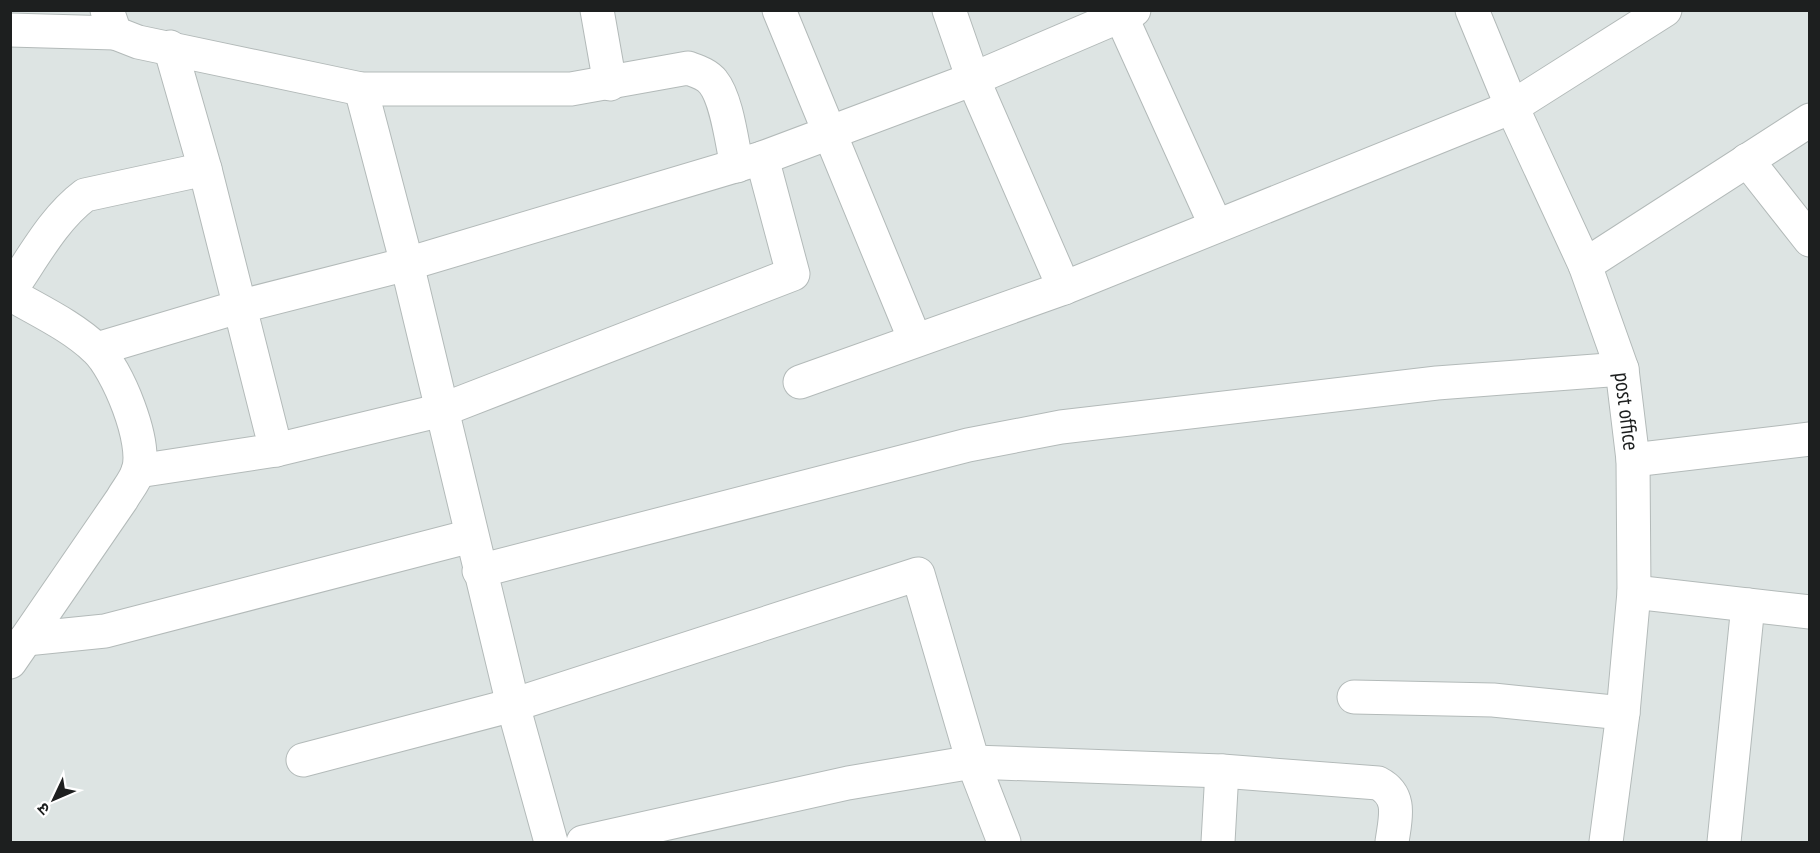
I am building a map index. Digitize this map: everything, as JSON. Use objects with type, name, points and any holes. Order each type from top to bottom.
[{"type":"street","points":[[597,10],[610,84]]},
{"type":"street","points":[[779,10],[915,340]]},
{"type":"street","points":[[949,10],[973,79],[1064,288]]},
{"type":"street","name":"post office","points":[[1472,10],[1512,107],[1585,265],[1622,369],[1633,460],[1634,592],[1623,713],[1606,843]]},
{"type":"street","points":[[800,382],[1064,288],[1512,107],[1665,10]]},
{"type":"street","points":[[97,350],[238,306],[407,264],[750,162],[973,79],[1127,13],[1216,226]]},
{"type":"street","points":[[10,30],[111,22],[138,42],[361,89],[543,91],[610,84],[688,68],[713,82],[721,97],[750,162],[793,274],[442,410],[276,450],[138,471]]},
{"type":"street","points":[[170,47],[205,169],[276,450]]},
{"type":"street","points":[[361,89],[407,264],[479,571],[551,843]]},
{"type":"street","points":[[1585,265],[1809,120]]},
{"type":"street","points":[[1747,160],[1809,240]]},
{"type":"street","points":[[18,651],[138,471],[141,451],[135,426],[111,368],[97,350],[10,293],[59,220],[70,206],[85,195],[205,169]]},
{"type":"street","points":[[479,571],[968,445],[1061,427],[1437,383],[1622,369]]},
{"type":"street","points":[[1633,460],[1809,439]]},
{"type":"street","points":[[18,651],[105,631],[471,536]]},
{"type":"street","points":[[303,760],[513,705],[918,574],[973,762],[1004,843]]},
{"type":"street","points":[[1634,592],[1809,612]]},
{"type":"street","points":[[1724,843],[1748,605]]},
{"type":"street","points":[[1354,698],[1492,700],[1623,713]]},
{"type":"street","points":[[583,843],[848,783],[973,762],[1222,771],[1378,783],[1386,787],[1396,803],[1392,843]]},
{"type":"street","points":[[1218,843],[1222,771]]}]
